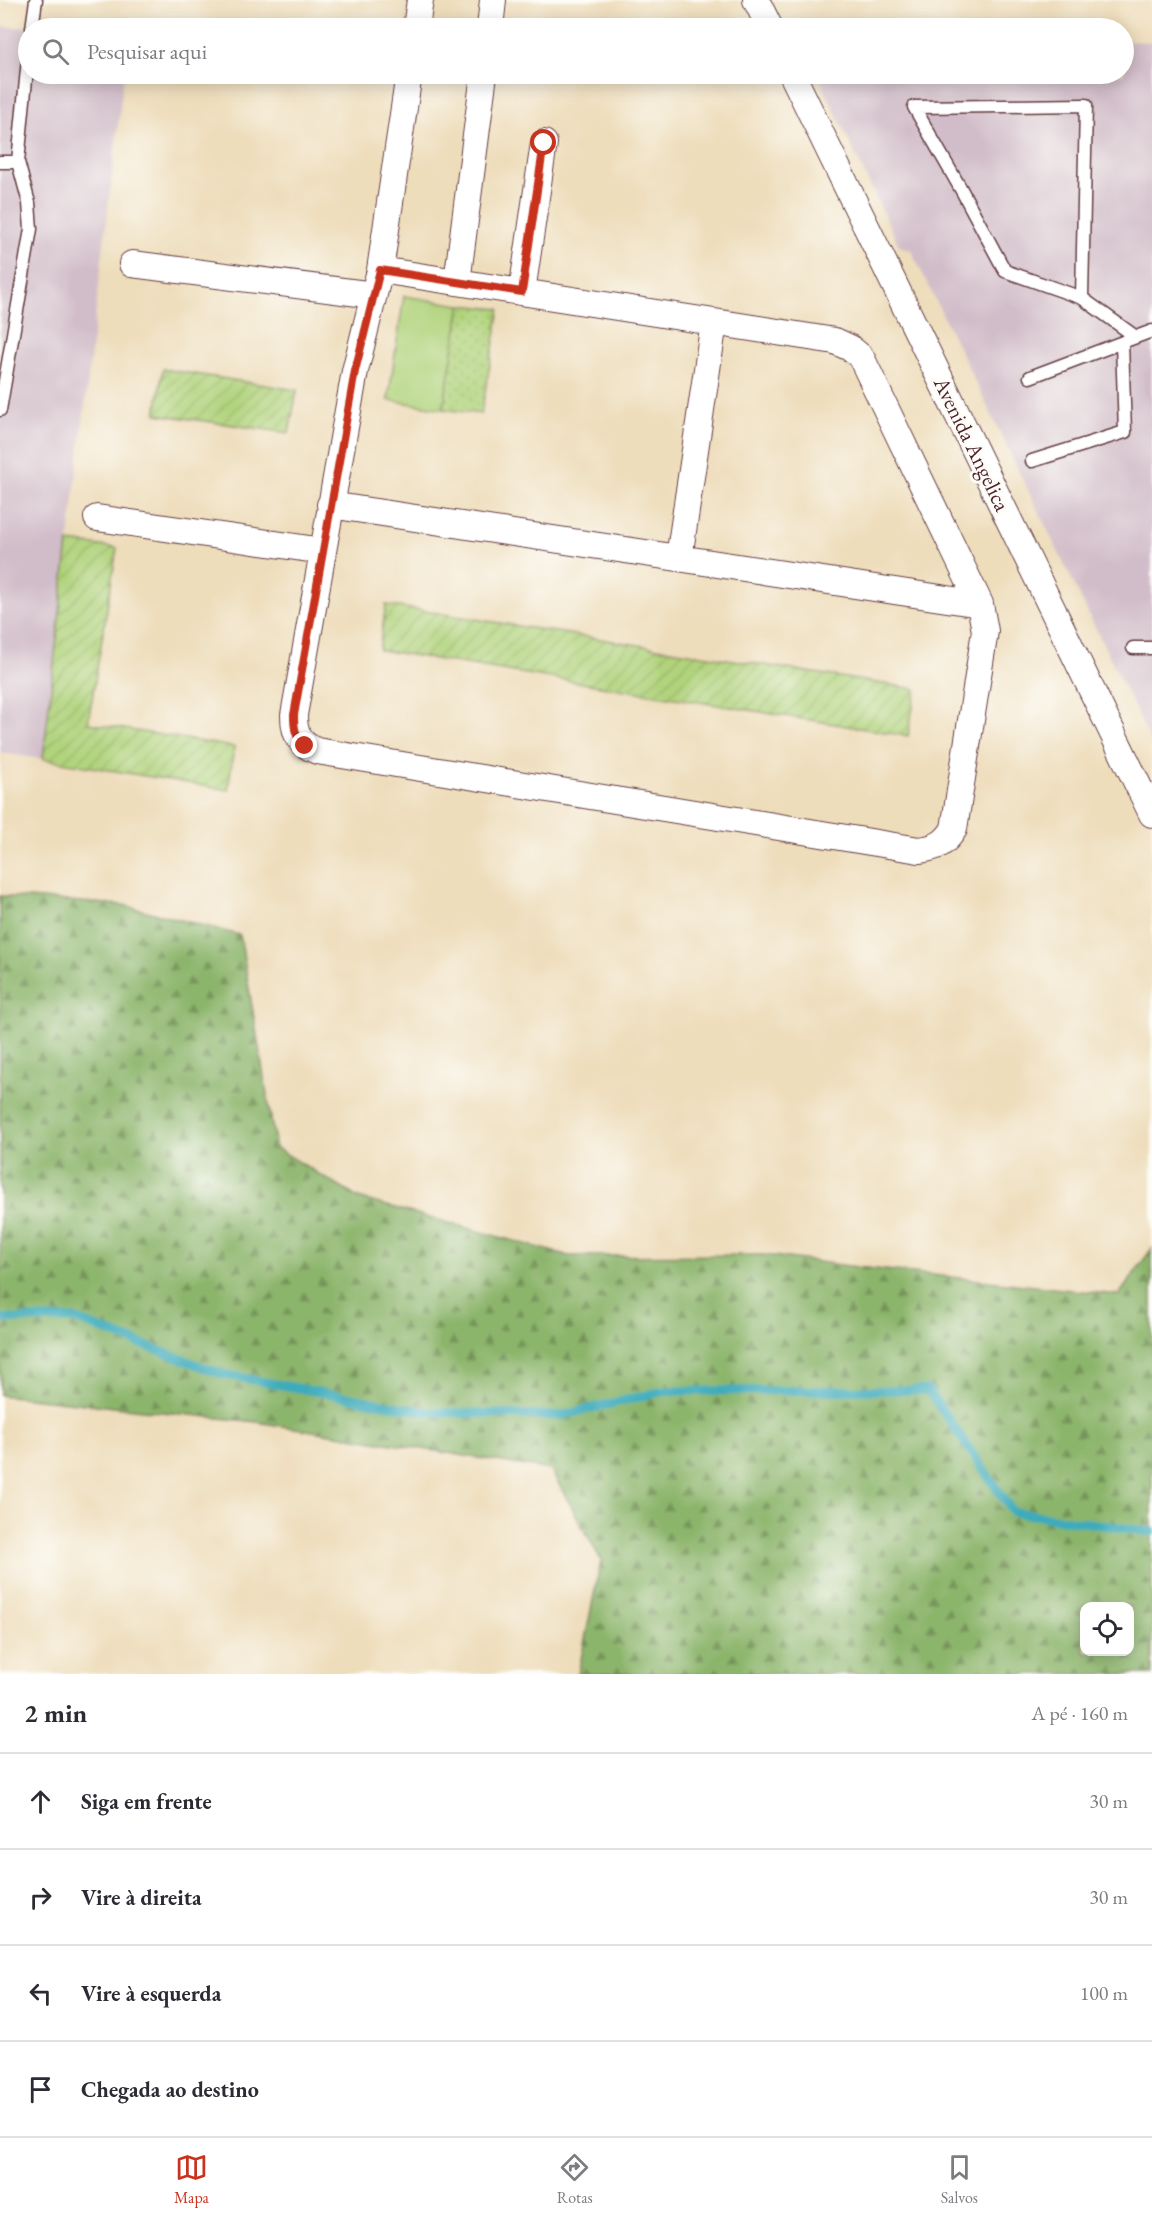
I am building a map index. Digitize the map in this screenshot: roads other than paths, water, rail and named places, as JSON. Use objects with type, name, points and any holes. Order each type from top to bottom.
[{"type":"street","points":[[417,18],[420,0]]},
{"type":"street","points":[[491,18],[493,0]]},
{"type":"street","points":[[756,0],[765,18]]},
{"type":"street","points":[[380,270],[835,340],[861,357],[980,604],[985,631],[954,829],[942,844],[931,849],[919,850],[317,751],[305,746],[297,738],[294,715],[355,371],[380,270],[408,84]]},
{"type":"street","points":[[457,282],[483,84]]},
{"type":"street","name":"Avenida Angelica","points":[[797,84],[1152,814]]},
{"type":"street","points":[[522,292],[544,143]]},
{"type":"street","points":[[132,264],[374,295]]},
{"type":"street","points":[[679,558],[714,322]]},
{"type":"street","points":[[330,505],[980,604]]},
{"type":"street","points":[[97,518],[322,551]]},
{"type":"lane","points":[[33,18],[36,0]]},
{"type":"lane","points":[[0,410],[31,229],[29,203],[18,162],[26,84]]},
{"type":"lane","points":[[1082,298],[1086,105],[914,107],[1005,271],[1082,298],[1137,337]]},
{"type":"lane","points":[[0,162],[18,162]]},
{"type":"lane","points":[[1030,376],[1152,331]]},
{"type":"lane","points":[[1032,461],[1125,432],[1122,343]]},
{"type":"lane","points":[[1133,648],[1152,648]]},
{"type":"waterway","points":[[0,1319],[74,1319],[222,1374],[427,1412],[559,1416],[664,1391],[928,1390],[1013,1512],[1152,1532]]}]
